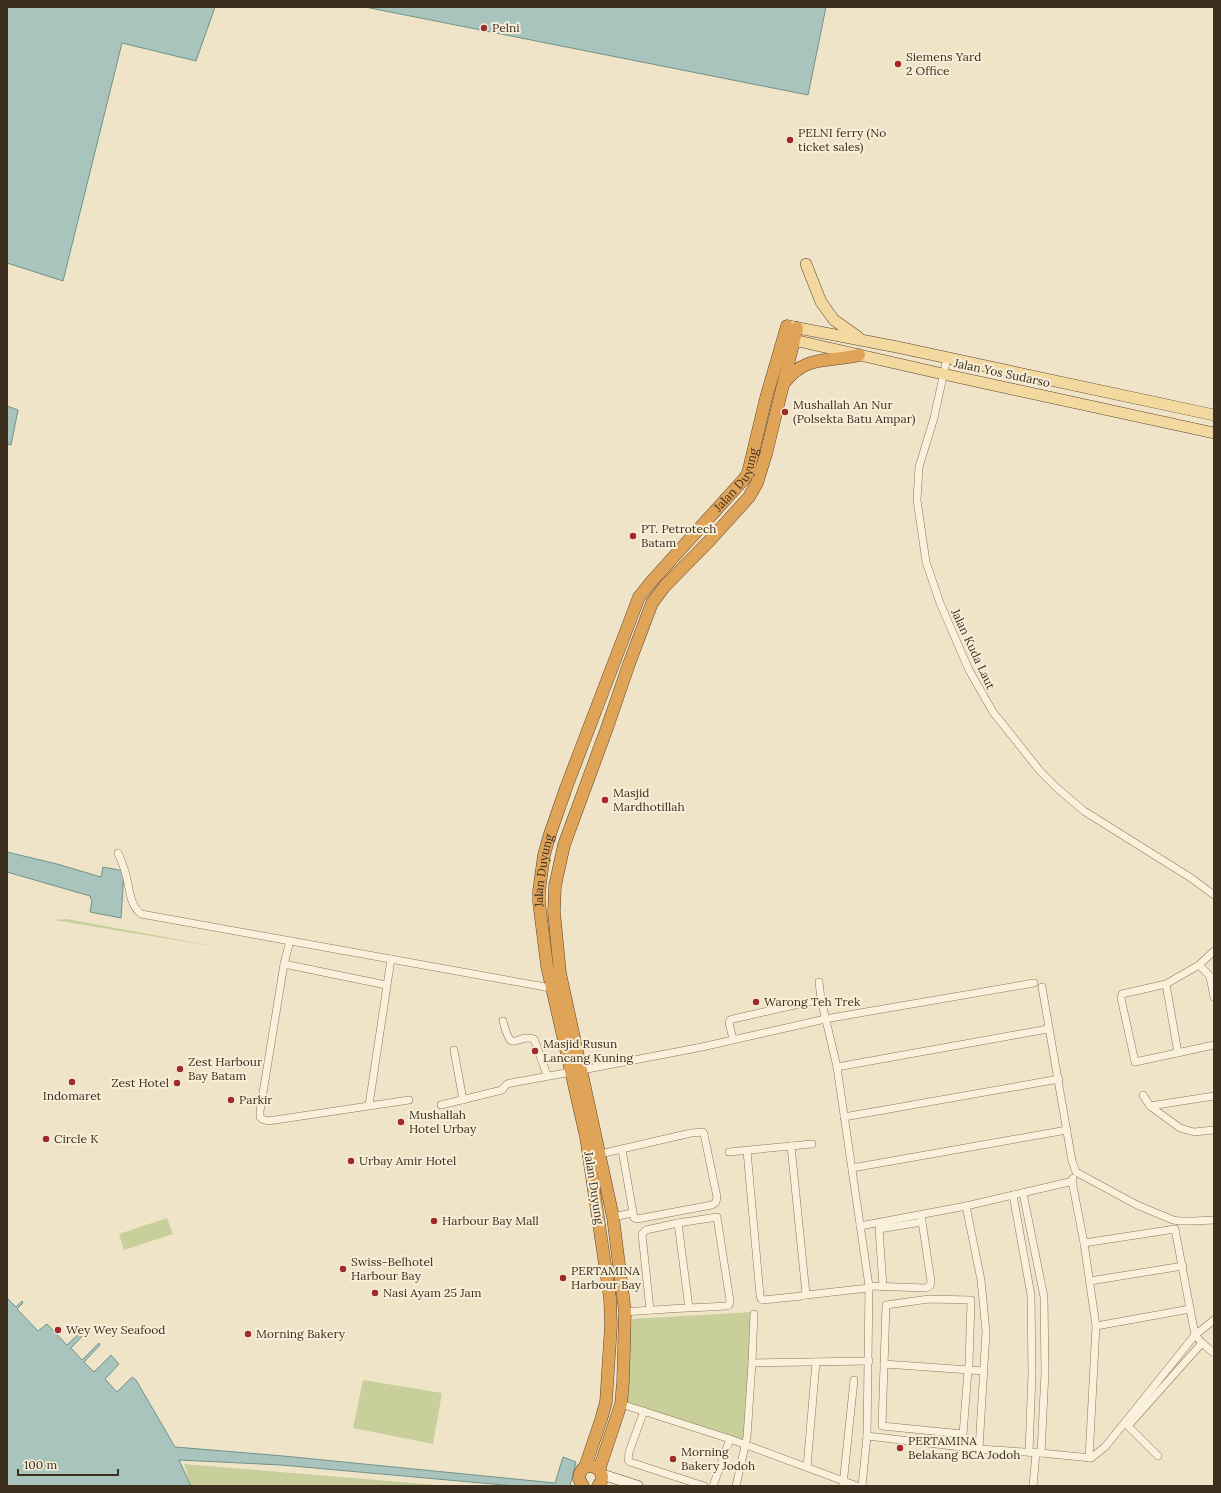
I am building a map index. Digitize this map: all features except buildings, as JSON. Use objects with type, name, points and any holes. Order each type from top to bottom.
[{"type":"highway","name":"Jalan Duyung","points":[[581,1485],[580,1472],[585,1467],[604,1409],[611,1325],[610,1298],[577,1071],[560,972],[554,901],[556,879],[564,845],[647,614],[661,591],[710,540],[754,490],[760,476],[783,386],[791,333]]},
{"type":"highway","name":"Jalan Duyung","points":[[598,1486],[601,1481],[600,1472],[621,1404],[625,1312],[612,1212],[600,1154],[577,1071],[551,988],[547,966],[539,902],[544,855],[566,788],[639,597],[650,582],[748,473],[766,398],[791,333]]},
{"type":"highway","points":[[783,386],[793,373],[806,364],[817,360],[846,358],[859,355]]},
{"type":"highway","points":[[566,788],[582,794]]},
{"type":"highway","points":[[598,1210],[612,1212]]},
{"type":"highway","points":[[585,1467],[592,1466],[600,1472]]},
{"type":"main road","points":[[806,264],[821,302],[834,320],[862,340]]},
{"type":"main road","name":"Jalan Yos Sudarso","points":[[791,333],[862,340],[1214,415]]},
{"type":"main road","name":"Jalan Yos Sudarso","points":[[791,333],[859,355],[1214,432]]},
{"type":"main road","points":[[600,1472],[638,1486]]},
{"type":"street","name":"Jalan Kuda Laut","points":[[947,358],[934,418],[919,467],[917,500],[926,562],[943,610],[969,670],[993,712],[1040,771],[1058,789],[1084,811],[1191,878],[1214,895]]},
{"type":"street","points":[[118,853],[126,874],[131,899],[136,910],[141,914],[551,988]]},
{"type":"street","points":[[290,941],[284,964],[260,1111],[260,1117],[262,1120],[268,1121],[409,1100]]},
{"type":"street","points":[[1214,951],[1199,965],[1166,984],[1122,994],[1121,998],[1135,1062],[1214,1045]]},
{"type":"street","points":[[369,1105],[391,959]]},
{"type":"street","points":[[284,964],[386,985]]},
{"type":"street","points":[[1199,965],[1212,978],[1214,997]]},
{"type":"street","points":[[819,982],[825,1019],[837,1067],[869,1287],[867,1436],[862,1486]]},
{"type":"street","points":[[442,1105],[502,1090],[508,1083],[702,1047],[825,1019],[1034,982]]},
{"type":"street","points":[[1166,984],[1178,1053]]},
{"type":"street","points":[[1042,987],[1072,1162],[1076,1172],[1137,1205],[1173,1220],[1214,1220]]},
{"type":"street","points":[[733,1039],[729,1023],[730,1020],[821,999]]},
{"type":"street","points":[[503,1022],[506,1034],[510,1040],[534,1039],[547,1075]]},
{"type":"street","points":[[837,1067],[1048,1029]]},
{"type":"street","points":[[454,1050],[463,1100]]},
{"type":"street","points":[[844,1117],[1058,1079]]},
{"type":"street","points":[[1143,1095],[1150,1106],[1186,1131],[1194,1132],[1214,1130]]},
{"type":"street","points":[[1150,1106],[1214,1096]]},
{"type":"street","points":[[852,1168],[1067,1130]]},
{"type":"street","points":[[600,1154],[691,1133],[703,1132],[717,1197],[716,1202],[712,1205],[637,1219],[634,1218],[622,1150]]},
{"type":"street","points":[[729,1152],[812,1144]]},
{"type":"street","points":[[791,1146],[806,1295]]},
{"type":"street","points":[[746,1151],[761,1299],[764,1300],[869,1287],[926,1288],[930,1284],[921,1218]]},
{"type":"street","points":[[1076,1172],[1072,1181],[1084,1243],[1096,1326],[1089,1458]]},
{"type":"street","points":[[883,1287],[879,1229],[966,1206],[1072,1181]]},
{"type":"street","points":[[1022,1193],[1044,1297],[1045,1372],[1033,1486]]},
{"type":"street","points":[[1013,1196],[1031,1295],[1032,1374],[1036,1453]]},
{"type":"street","points":[[966,1206],[984,1298],[986,1332],[979,1449]]},
{"type":"street","points":[[612,1212],[632,1213]]},
{"type":"street","points":[[625,1312],[728,1306],[730,1304],[718,1218],[713,1217],[678,1223],[646,1230],[642,1234],[650,1310]]},
{"type":"street","points":[[860,1226],[921,1218]]},
{"type":"street","points":[[678,1223],[689,1308]]},
{"type":"street","points":[[1084,1243],[1175,1229],[1195,1335],[1214,1353]]},
{"type":"street","points":[[1090,1281],[1183,1266]]},
{"type":"street","points":[[962,1447],[968,1370],[971,1300],[929,1299],[886,1305],[882,1426],[963,1434]]},
{"type":"street","points":[[1096,1326],[1190,1309]]},
{"type":"street","points":[[736,1486],[745,1445],[752,1363],[754,1314]]},
{"type":"street","points":[[1126,1424],[1195,1335],[1214,1320]]},
{"type":"street","points":[[867,1436],[979,1449],[1089,1458],[1094,1457],[1202,1343]]},
{"type":"street","points":[[752,1363],[869,1361]]},
{"type":"street","points":[[807,1467],[816,1362]]},
{"type":"street","points":[[884,1364],[984,1371]]},
{"type":"street","points":[[844,1484],[854,1380]]},
{"type":"street","points":[[621,1404],[730,1439],[807,1467],[844,1484],[857,1486]]},
{"type":"street","points":[[644,1411],[629,1452],[628,1460],[630,1462],[704,1486]]},
{"type":"street","points":[[1126,1424],[1158,1456]]},
{"type":"street","points":[[938,1444],[941,1432]]},
{"type":"street","points":[[713,1486],[730,1439]]},
{"type":"green space","points":[[67,919],[224,948],[54,920]]},
{"type":"green space","points":[[167,1218],[173,1234],[124,1250],[119,1234]]},
{"type":"green space","points":[[753,1312],[745,1443],[622,1403],[632,1319]]},
{"type":"green space","points":[[363,1380],[442,1393],[433,1444],[353,1428]]},
{"type":"green space","points":[[184,1464],[449,1486],[191,1486]]},
{"type":"water","points":[[7,7],[215,7],[196,61],[122,43],[63,281],[7,263]]},
{"type":"water","points":[[365,7],[826,7],[808,95]]},
{"type":"water","points":[[7,406],[18,410],[11,445],[7,444]]},
{"type":"water","points":[[7,852],[57,864],[101,877],[103,867],[124,871],[121,918],[90,912],[92,901],[90,896],[7,872]]},
{"type":"water","points":[[7,1298],[16,1307],[22,1301],[23,1303],[17,1309],[38,1331],[47,1324],[67,1345],[85,1328],[87,1331],[71,1348],[82,1360],[99,1343],[100,1345],[84,1362],[94,1372],[111,1355],[119,1364],[105,1379],[117,1392],[132,1377],[136,1380],[175,1447],[283,1456],[555,1483],[563,1457],[576,1462],[570,1486],[515,1486],[281,1465],[179,1460],[191,1486],[7,1486]]},
{"type":"place","name":"Pelni","points":[[484,28]]},
{"type":"place","name":"Siemens Yard 2 Office","points":[[898,64]]},
{"type":"place","name":"PELNI ferry (No ticket sales)","points":[[790,140]]},
{"type":"place","name":"Mushallah An Nur (Polsekta Batu Ampar)","points":[[785,412]]},
{"type":"place","name":"PT. Petrotech Batam","points":[[633,536]]},
{"type":"place","name":"Masjid Mardhotillah","points":[[605,800]]},
{"type":"place","name":"Warong Teh Trek","points":[[756,1002]]},
{"type":"place","name":"Masjid Rusun Lancang Kuning","points":[[535,1051]]},
{"type":"place","name":"Zest Harbour Bay Batam","points":[[180,1069]]},
{"type":"place","name":"Indomaret","points":[[72,1082]]},
{"type":"place","name":"Zest Hotel","points":[[177,1083]]},
{"type":"place","name":"Parkir","points":[[231,1100]]},
{"type":"place","name":"Mushallah Hotel Urbay","points":[[401,1122]]},
{"type":"place","name":"Circle K","points":[[46,1139]]},
{"type":"place","name":"Urbay Amir Hotel","points":[[351,1161]]},
{"type":"place","name":"Harbour Bay Mall","points":[[434,1221]]},
{"type":"place","name":"Swiss-Belhotel Harbour Bay","points":[[343,1269]]},
{"type":"place","name":"PERTAMINA Harbour Bay","points":[[563,1278]]},
{"type":"place","name":"Nasi Ayam 25 Jam","points":[[375,1293]]},
{"type":"place","name":"Wey Wey Seafood","points":[[58,1330]]},
{"type":"place","name":"Morning Bakery","points":[[248,1334]]},
{"type":"place","name":"PERTAMINA Belakang BCA Jodoh","points":[[900,1448]]},
{"type":"place","name":"Morning Bakery Jodoh","points":[[673,1459]]}]
